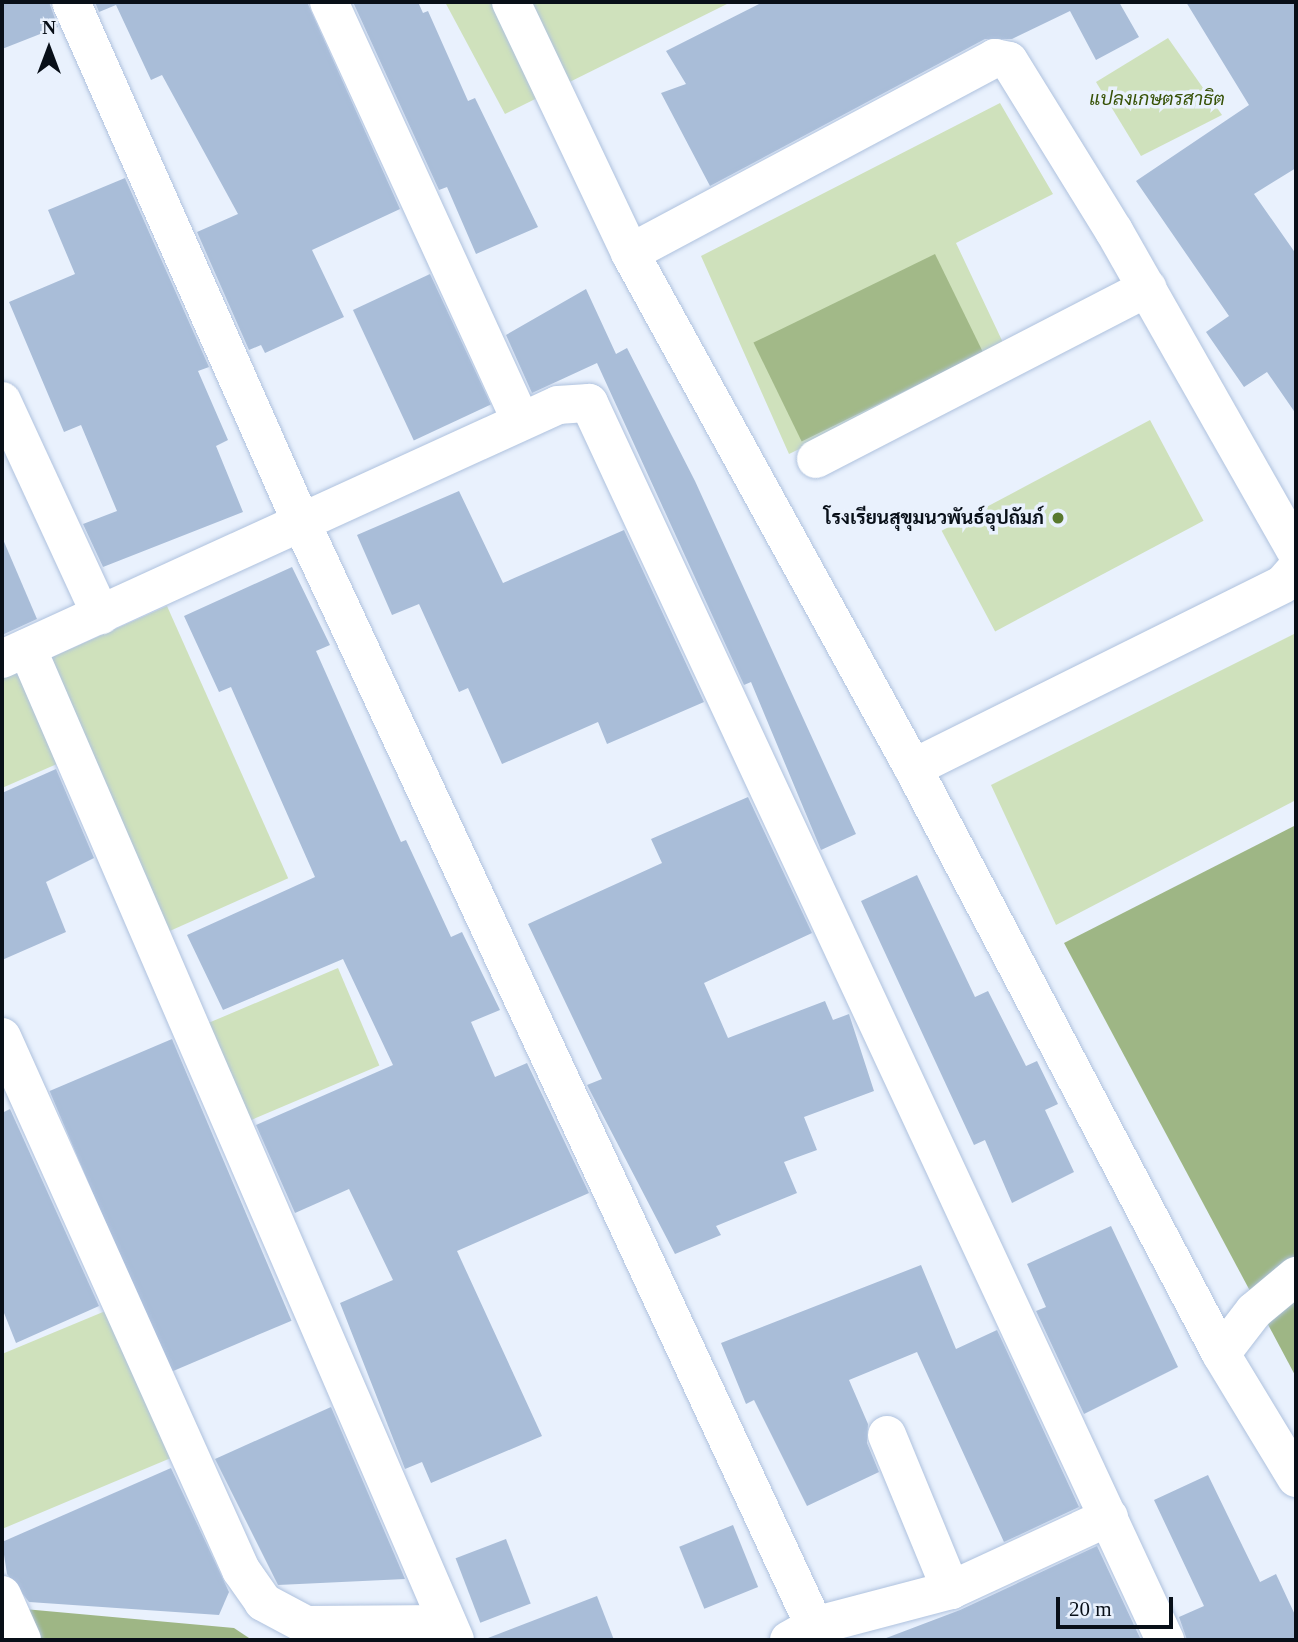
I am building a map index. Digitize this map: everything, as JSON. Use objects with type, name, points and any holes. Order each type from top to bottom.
[{"type":"street","points":[[71,2],[302,524],[808,1636],[951,1590],[1109,1517]]},
{"type":"street","points":[[329,2],[521,421]]},
{"type":"street","points":[[511,2],[630,253],[913,768],[1221,1354],[1296,1478]]},
{"type":"street","points":[[630,253],[995,58],[1020,71],[1147,288],[1296,552]]},
{"type":"street","points":[[816,459],[1147,288]]},
{"type":"street","points":[[2,1037],[241,1570],[263,1602],[282,1616],[317,1627],[451,1632],[15,653],[302,524],[521,421],[580,399],[597,414],[1165,1640]]},
{"type":"street","points":[[2,401],[101,615]]},
{"type":"street","points":[[913,768],[1283,584],[1296,569]]},
{"type":"street","points":[[1221,1354],[1254,1311],[1296,1276]]},
{"type":"street","points":[[887,1435],[951,1590]]},
{"type":"street","points":[[2,1595],[22,1640]]},
{"type":"green space","points":[[445,2],[731,2],[505,114]]},
{"type":"green space","name":"แปลงเกษตรสาธิต","points":[[1168,38],[1222,115],[1141,156],[1096,82]]},
{"type":"green space","points":[[1000,103],[1053,194],[956,243],[1006,349],[789,454],[701,256]]},
{"type":"green space","points":[[1150,420],[1204,521],[995,631],[942,531]]},
{"type":"green space","points":[[167,606],[288,878],[163,934],[42,662]]},
{"type":"green space","points":[[1296,633],[1296,800],[1056,925],[991,785]]},
{"type":"green space","points":[[19,656],[66,760],[2,788],[2,664]]},
{"type":"green space","points":[[338,968],[379,1066],[250,1121],[208,1023]]},
{"type":"green space","points":[[115,1307],[178,1455],[2,1529],[2,1354]]},
{"type":"shaded area","points":[[935,254],[983,353],[802,441],[753,343]]},
{"type":"shaded area","points":[[1296,825],[1296,1377],[1064,943]]},
{"type":"shaded area","points":[[13,1608],[234,1628],[252,1640],[2,1640]]},
{"type":"building","points":[[2,2],[49,2],[58,27],[2,49]]},
{"type":"building","points":[[95,2],[307,2],[400,209],[312,250],[344,317],[265,353],[261,345],[249,350],[197,232],[238,214],[162,75],[151,80],[116,5],[99,12]]},
{"type":"building","points":[[353,2],[418,2],[423,13],[428,11],[468,101],[475,98],[538,227],[476,254],[447,187],[439,190]]},
{"type":"building","points":[[763,2],[1119,2],[1139,37],[1096,60],[1070,11],[1012,39],[985,39],[710,186],[661,93],[686,84],[666,51]]},
{"type":"building","points":[[1186,2],[1296,2],[1296,168],[1254,194],[1296,254],[1296,414],[1267,372],[1244,387],[1206,332],[1229,316],[1136,181],[1249,105]]},
{"type":"building","points":[[125,178],[209,367],[198,371],[228,440],[216,446],[243,512],[103,567],[83,524],[117,511],[81,425],[64,432],[9,302],[75,274],[48,210]]},
{"type":"building","points":[[430,274],[491,405],[414,440],[353,310]]},
{"type":"building","points":[[586,289],[616,354],[627,348],[695,481],[856,834],[821,850],[751,682],[744,685],[597,363],[532,393],[506,335]]},
{"type":"building","points":[[459,491],[503,583],[624,530],[704,702],[607,744],[598,722],[502,764],[468,688],[459,692],[419,604],[392,615],[357,535]]},
{"type":"building","points":[[2,537],[37,619],[2,635]]},
{"type":"building","points":[[292,567],[330,645],[316,651],[401,842],[406,840],[451,937],[462,932],[500,1010],[471,1022],[495,1077],[527,1063],[589,1193],[457,1251],[542,1436],[431,1483],[422,1462],[405,1469],[340,1303],[393,1280],[349,1189],[295,1213],[256,1125],[393,1065],[343,959],[223,1010],[187,935],[315,877],[231,687],[219,692],[184,616]]},
{"type":"building","points":[[56,769],[94,858],[46,882],[66,932],[2,960],[2,793]]},
{"type":"building","points":[[748,797],[812,933],[704,983],[728,1038],[825,1001],[833,1020],[849,1014],[874,1091],[804,1117],[817,1150],[784,1162],[797,1193],[716,1226],[721,1235],[675,1254],[587,1085],[602,1079],[528,924],[662,863],[651,839]]},
{"type":"building","points":[[917,875],[975,997],[988,991],[1026,1066],[1037,1061],[1058,1104],[1045,1110],[1074,1172],[1012,1203],[985,1140],[974,1145],[861,901]]},
{"type":"building","points":[[172,1039],[292,1321],[169,1373],[50,1091]]},
{"type":"building","points":[[10,1109],[99,1306],[16,1343],[2,1308],[2,1113]]},
{"type":"building","points":[[1111,1226],[1178,1367],[1084,1414],[1036,1311],[1046,1307],[1027,1264]]},
{"type":"building","points":[[921,1265],[956,1349],[997,1330],[1079,1507],[1004,1542],[917,1352],[849,1380],[868,1424],[867,1443],[879,1472],[807,1506],[754,1400],[746,1404],[721,1343]]},
{"type":"building","points":[[331,1407],[405,1579],[278,1585],[215,1459]]},
{"type":"building","points":[[171,1468],[229,1592],[219,1615],[29,1602],[7,1574],[2,1542]]},
{"type":"building","points":[[1208,1475],[1260,1582],[1276,1574],[1296,1617],[1296,1640],[1187,1640],[1179,1617],[1204,1606],[1154,1500]]},
{"type":"building","points":[[733,1525],[758,1587],[704,1609],[679,1547]]},
{"type":"building","points":[[506,1539],[531,1603],[480,1623],[456,1558]]},
{"type":"building","points":[[1097,1546],[1141,1640],[881,1640],[960,1610]]},
{"type":"building","points":[[597,1596],[614,1640],[488,1638]]},
{"type":"place","name":"โรงเรียนสุขุมนวพันธ์อุปถัมภ์","points":[[1058,518]]}]
